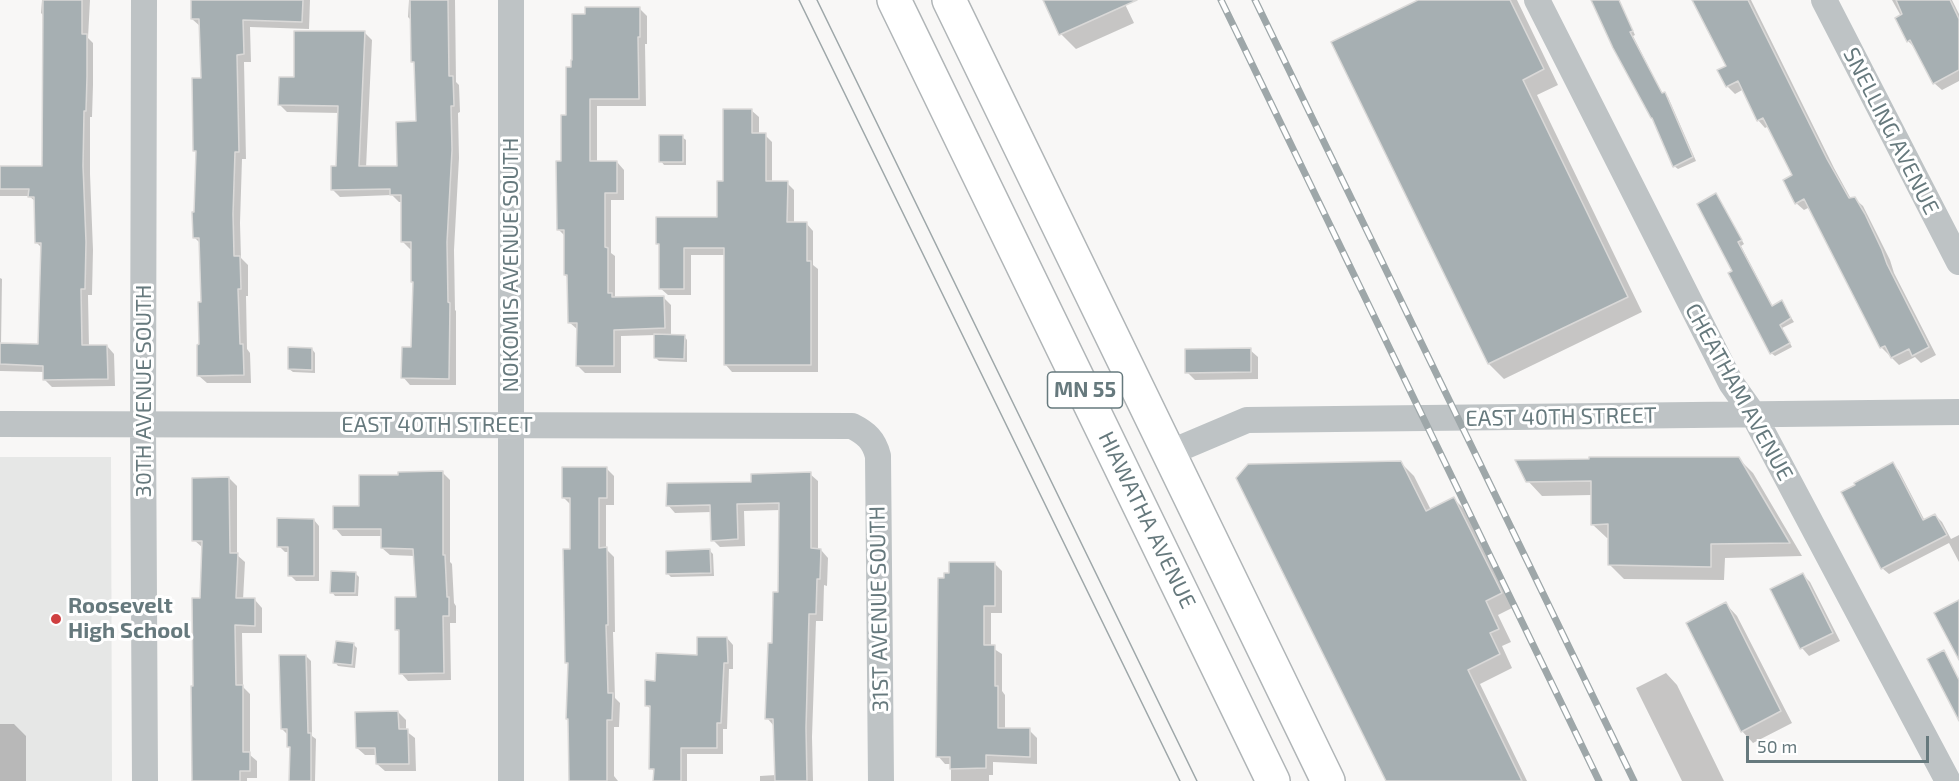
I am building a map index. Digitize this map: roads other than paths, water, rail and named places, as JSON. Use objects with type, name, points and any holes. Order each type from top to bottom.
[{"type":"highway","name":"HIAWATHA AVENUE","points":[[894,0],[1273,781]]},
{"type":"highway","name":"MN 55","points":[[950,0],[1328,781]]},
{"type":"street","name":"30TH AVENUE SOUTH","points":[[144,0],[145,781]]},
{"type":"street","name":"NOKOMIS AVENUE SOUTH","points":[[511,0],[511,781]]},
{"type":"street","name":"CHEATHAM AVENUE","points":[[1537,0],[1731,383],[1753,414],[1948,781]]},
{"type":"street","name":"SNELLING AVENUE","points":[[1824,0],[1959,262]]},
{"type":"street","name":"EAST 40TH STREET","points":[[1169,453],[1247,420],[1959,412]]},
{"type":"street","name":"EAST 40TH STREET","points":[[0,424],[852,426],[871,438]]},
{"type":"street","name":"31ST AVENUE SOUTH","points":[[871,438],[878,456],[881,781]]},
{"type":"tram line","points":[[799,0],[1180,781]]},
{"type":"tram line","points":[[817,0],[1197,781]]},
{"type":"railway","points":[[1221,0],[1599,781]]},
{"type":"railway","points":[[1255,0],[1634,781]]},
{"type":"place","name":"Roosevelt High School","points":[[56,619]]}]
